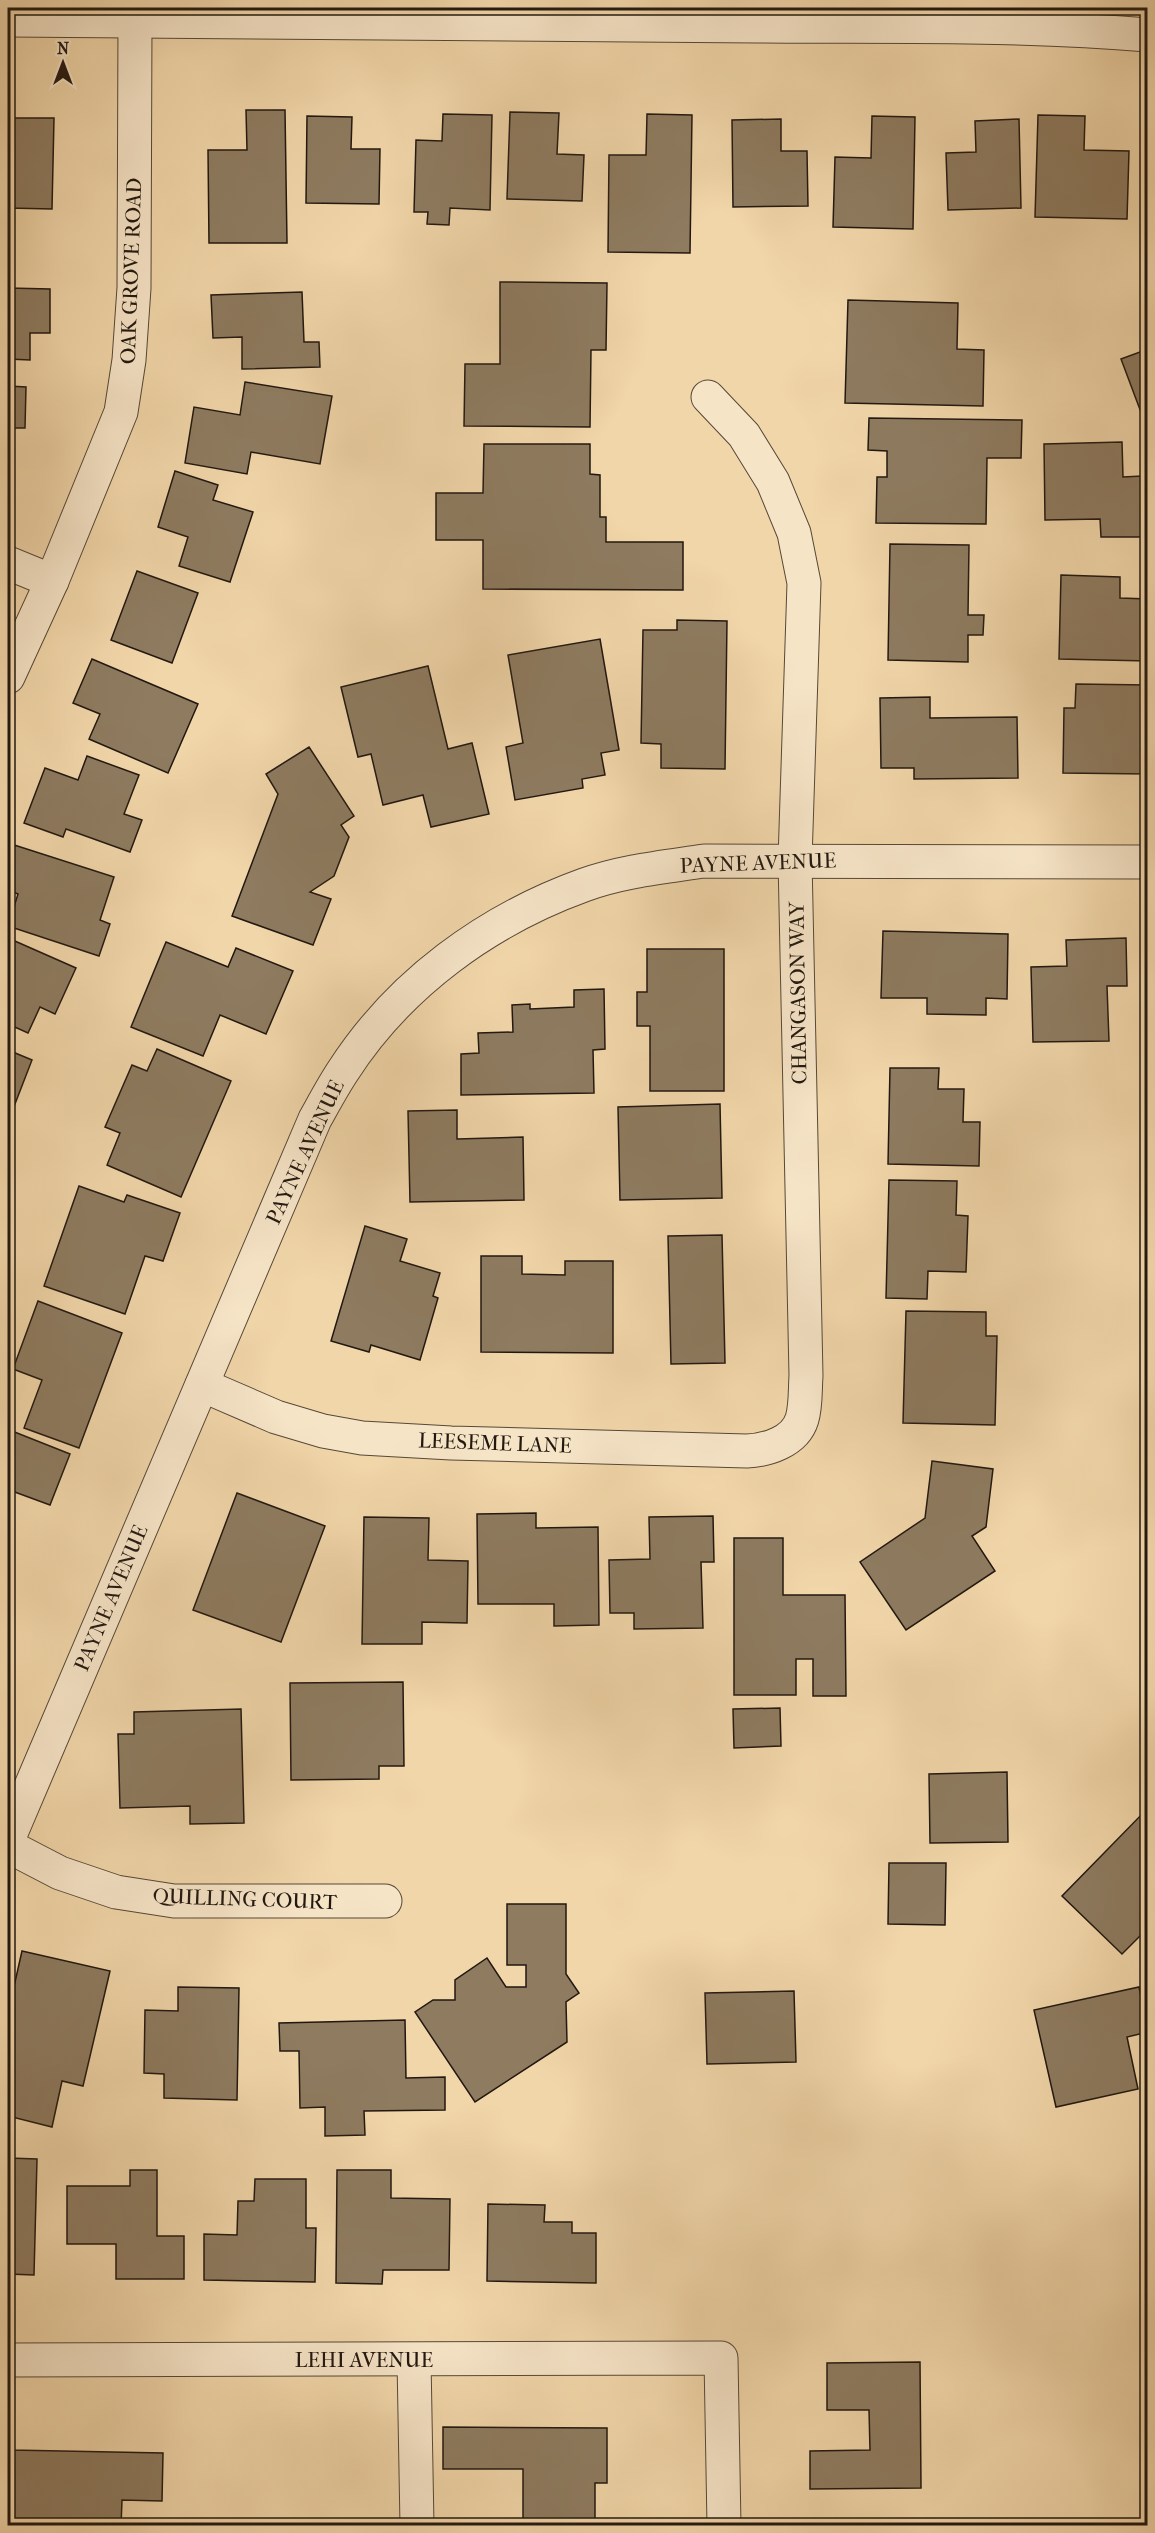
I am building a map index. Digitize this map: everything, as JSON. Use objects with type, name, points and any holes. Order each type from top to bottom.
[{"type":"street","points":[[8,20],[135,22],[821,17],[1095,30],[1148,35]]},
{"type":"street","name":"OAK GROVE ROAD","points":[[8,677],[52,580],[121,412],[129,360],[134,288],[135,22]]},
{"type":"street","name":"CHANGASON WAY","points":[[708,397],[744,435],[773,482],[794,533],[804,583],[795,860],[806,1376],[802,1420],[793,1434]]},
{"type":"street","points":[[8,563],[52,580]]},
{"type":"street","name":"PAYNE AVENUE","points":[[8,1840],[315,1119],[343,1071],[372,1031],[423,978],[474,938],[524,910],[584,885],[639,870],[704,861],[1148,862]]},
{"type":"street","name":"LEESEME LANE","points":[[202,1385],[276,1417],[323,1431],[363,1438],[451,1443],[747,1451],[765,1450],[793,1434]]},
{"type":"street","name":"QUILLING COURT","points":[[8,1846],[60,1873],[116,1892],[174,1901],[385,1901]]},
{"type":"street","name":"LEHI AVENUE","points":[[8,2360],[721,2358],[724,2526]]},
{"type":"street","points":[[414,2360],[417,2526]]},
{"type":"building","points":[[246,110],[285,110],[287,243],[209,243],[208,150],[247,150]]},
{"type":"building","points":[[510,112],[559,113],[557,154],[584,155],[582,201],[507,199]]},
{"type":"building","points":[[443,114],[492,115],[490,210],[450,208],[449,225],[427,224],[428,212],[414,212],[416,140],[442,141]]},
{"type":"building","points":[[647,114],[692,115],[690,253],[608,252],[609,155],[646,155]]},
{"type":"building","points":[[1038,115],[1085,116],[1084,150],[1129,151],[1127,219],[1035,217]]},
{"type":"building","points":[[307,116],[352,117],[351,149],[380,149],[379,204],[306,203]]},
{"type":"building","points":[[872,116],[915,117],[913,229],[833,227],[835,157],[871,158]]},
{"type":"building","points":[[8,118],[54,118],[52,209],[8,208]]},
{"type":"building","points":[[781,119],[781,151],[807,151],[808,206],[733,207],[732,120]]},
{"type":"building","points":[[1019,119],[1021,208],[948,210],[946,153],[976,152],[975,121]]},
{"type":"building","points":[[500,282],[607,283],[606,350],[591,350],[590,427],[464,426],[465,364],[500,364]]},
{"type":"building","points":[[8,288],[50,289],[50,333],[30,333],[30,360],[8,359]]},
{"type":"building","points":[[302,292],[304,342],[319,342],[320,367],[242,369],[242,337],[213,338],[211,295]]},
{"type":"building","points":[[848,300],[958,303],[957,349],[984,350],[983,406],[845,403]]},
{"type":"building","points":[[1148,349],[1148,431],[1121,359]]},
{"type":"building","points":[[245,382],[332,396],[320,464],[251,452],[247,474],[185,463],[194,407],[240,415]]},
{"type":"building","points":[[8,386],[26,387],[25,428],[8,428]]},
{"type":"building","points":[[869,418],[1022,420],[1021,458],[987,458],[986,524],[876,523],[877,477],[887,477],[887,451],[868,450]]},
{"type":"building","points":[[1122,442],[1123,477],[1142,476],[1144,537],[1101,537],[1100,519],[1045,520],[1044,444]]},
{"type":"building","points":[[484,444],[590,444],[590,474],[600,475],[600,517],[606,517],[606,542],[683,542],[683,590],[483,589],[483,540],[436,540],[436,493],[483,493]]},
{"type":"building","points":[[175,471],[218,485],[213,500],[253,512],[230,582],[179,566],[188,537],[158,527]]},
{"type":"building","points":[[890,544],[969,545],[968,615],[984,615],[983,635],[968,635],[968,662],[888,660]]},
{"type":"building","points":[[137,571],[198,593],[172,663],[111,640]]},
{"type":"building","points":[[1061,575],[1120,577],[1120,598],[1148,599],[1148,661],[1059,659]]},
{"type":"building","points":[[677,620],[727,621],[725,769],[661,768],[661,744],[641,743],[643,630],[677,630]]},
{"type":"building","points":[[600,639],[619,750],[601,753],[605,775],[582,779],[583,788],[515,800],[506,747],[523,743],[508,655]]},
{"type":"building","points":[[92,659],[198,704],[168,773],[89,739],[100,714],[73,703]]},
{"type":"building","points":[[428,666],[448,749],[472,743],[489,814],[431,827],[423,795],[383,805],[371,754],[358,757],[341,687]]},
{"type":"building","points":[[1076,684],[1148,685],[1148,774],[1063,773],[1064,708],[1075,708]]},
{"type":"building","points":[[930,697],[930,718],[1017,717],[1018,778],[914,779],[914,768],[881,768],[880,698]]},
{"type":"building","points":[[309,747],[354,816],[341,825],[349,837],[334,876],[310,892],[331,899],[313,945],[232,916],[278,794],[266,774]]},
{"type":"building","points":[[87,756],[139,775],[124,814],[142,820],[130,852],[66,829],[63,837],[24,823],[45,768],[78,780]]},
{"type":"building","points":[[8,843],[114,877],[100,920],[110,924],[99,956],[8,926],[18,894],[8,890]]},
{"type":"building","points":[[883,931],[1008,934],[1007,999],[986,998],[986,1015],[927,1014],[927,998],[881,998]]},
{"type":"building","points":[[8,938],[76,968],[55,1014],[40,1007],[28,1033],[8,1024]]},
{"type":"building","points":[[1126,938],[1127,986],[1107,986],[1109,1041],[1033,1042],[1031,967],[1067,966],[1066,940]]},
{"type":"building","points":[[166,942],[228,967],[236,948],[293,971],[266,1034],[220,1015],[203,1056],[131,1027]]},
{"type":"building","points":[[647,949],[724,949],[724,1091],[650,1091],[650,1026],[637,1026],[637,992],[647,992]]},
{"type":"building","points":[[1145,965],[1148,965],[1148,1066],[1147,1066]]},
{"type":"building","points":[[604,989],[605,1049],[593,1050],[594,1093],[461,1095],[461,1054],[479,1053],[478,1033],[513,1032],[512,1005],[530,1004],[530,1009],[574,1007],[574,990]]},
{"type":"building","points":[[157,1049],[231,1081],[181,1197],[107,1165],[120,1133],[105,1127],[132,1065],[147,1071]]},
{"type":"building","points":[[8,1050],[32,1060],[8,1122]]},
{"type":"building","points":[[890,1068],[939,1068],[938,1089],[964,1089],[963,1122],[980,1122],[979,1166],[888,1164]]},
{"type":"building","points":[[720,1104],[722,1198],[620,1200],[618,1107]]},
{"type":"building","points":[[457,1110],[457,1139],[523,1137],[524,1200],[410,1202],[408,1111]]},
{"type":"building","points":[[889,1180],[957,1181],[956,1215],[968,1216],[966,1272],[928,1271],[927,1299],[886,1298]]},
{"type":"building","points":[[79,1186],[124,1202],[127,1195],[180,1213],[163,1261],[145,1256],[125,1314],[44,1286]]},
{"type":"building","points":[[365,1226],[407,1239],[400,1261],[440,1273],[433,1296],[438,1298],[420,1360],[371,1345],[369,1352],[331,1341]]},
{"type":"building","points":[[722,1235],[725,1363],[671,1364],[668,1236]]},
{"type":"building","points":[[481,1256],[522,1256],[522,1274],[565,1275],[565,1261],[613,1261],[613,1353],[481,1352]]},
{"type":"building","points":[[38,1301],[122,1333],[79,1448],[24,1428],[42,1380],[13,1369]]},
{"type":"building","points":[[906,1311],[986,1312],[986,1336],[997,1336],[995,1425],[903,1423]]},
{"type":"building","points":[[12,1431],[70,1454],[50,1505],[12,1491],[8,1502],[8,1442]]},
{"type":"building","points":[[932,1461],[993,1469],[986,1527],[972,1536],[995,1571],[906,1630],[860,1562],[925,1518]]},
{"type":"building","points":[[237,1493],[325,1526],[281,1642],[193,1610]]},
{"type":"building","points":[[536,1513],[536,1528],[598,1527],[599,1625],[554,1626],[554,1604],[478,1604],[477,1514]]},
{"type":"building","points":[[713,1516],[714,1562],[701,1562],[703,1628],[634,1629],[634,1613],[610,1613],[609,1560],[650,1559],[649,1517]]},
{"type":"building","points":[[364,1517],[429,1518],[428,1560],[468,1561],[467,1623],[422,1622],[422,1644],[362,1644]]},
{"type":"building","points":[[734,1538],[783,1538],[783,1595],[845,1595],[846,1696],[813,1696],[813,1659],[796,1659],[796,1695],[734,1695]]},
{"type":"building","points":[[403,1682],[404,1766],[379,1766],[379,1779],[291,1780],[290,1683]]},
{"type":"building","points":[[780,1708],[781,1746],[734,1748],[733,1709]]},
{"type":"building","points":[[241,1709],[244,1823],[190,1824],[190,1806],[120,1808],[118,1734],[134,1734],[134,1712]]},
{"type":"building","points":[[1007,1772],[1008,1842],[930,1843],[929,1774]]},
{"type":"building","points":[[1148,1808],[1148,1928],[1122,1954],[1062,1896]]},
{"type":"building","points":[[889,1863],[946,1863],[945,1925],[888,1924]]},
{"type":"building","points":[[507,1904],[566,1904],[566,1974],[579,1993],[566,2002],[567,2042],[475,2102],[415,2012],[433,2000],[455,2000],[455,1980],[487,1958],[506,1987],[526,1987],[526,1965],[507,1965]]},
{"type":"building","points":[[22,1951],[110,1971],[83,2086],[62,2081],[52,2127],[8,2116],[8,2013]]},
{"type":"building","points":[[178,1987],[239,1988],[237,2100],[164,2098],[164,2074],[144,2073],[145,2010],[178,2011]]},
{"type":"building","points":[[1139,1987],[1148,2032],[1127,2037],[1138,2089],[1056,2107],[1034,2010]]},
{"type":"building","points":[[794,1991],[796,2062],[707,2064],[705,1993]]},
{"type":"building","points":[[405,2020],[406,2078],[445,2077],[445,2110],[364,2111],[365,2135],[325,2136],[325,2107],[300,2108],[299,2051],[280,2051],[279,2023]]},
{"type":"building","points":[[8,2158],[37,2159],[34,2275],[8,2274]]},
{"type":"building","points":[[130,2170],[157,2170],[157,2236],[184,2236],[184,2279],[116,2279],[116,2244],[67,2244],[67,2186],[130,2186]]},
{"type":"building","points":[[337,2170],[391,2170],[391,2198],[450,2199],[449,2270],[383,2270],[382,2284],[336,2283]]},
{"type":"building","points":[[255,2179],[306,2179],[306,2228],[316,2228],[315,2282],[204,2280],[204,2234],[237,2235],[238,2201],[254,2201]]},
{"type":"building","points":[[488,2204],[545,2205],[544,2222],[572,2222],[572,2233],[596,2233],[596,2283],[487,2281]]},
{"type":"building","points":[[920,2362],[921,2488],[810,2489],[810,2451],[870,2450],[869,2410],[827,2410],[827,2363]]},
{"type":"building","points":[[443,2427],[607,2428],[607,2483],[595,2483],[595,2526],[523,2526],[523,2469],[443,2469]]},
{"type":"building","points":[[8,2437],[12,2438],[11,2450],[163,2453],[162,2501],[122,2500],[121,2526],[8,2526]]}]
